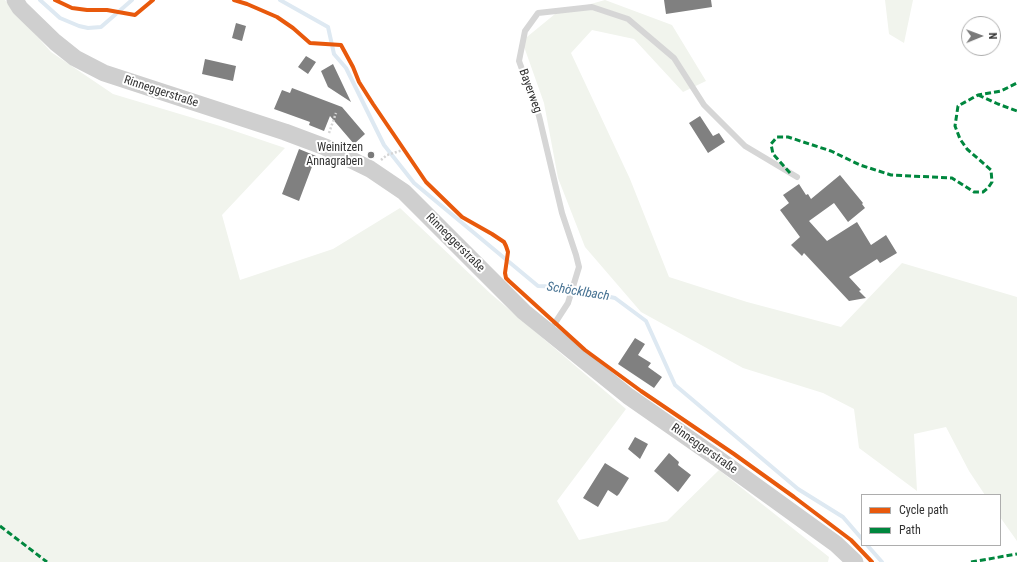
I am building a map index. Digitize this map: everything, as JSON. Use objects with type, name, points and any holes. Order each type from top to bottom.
[{"type":"main road","name":"Rinneggerstraße","points":[[15,0],[20,8],[54,42],[75,58],[104,73],[285,132],[325,147],[366,166],[404,192],[524,312],[628,396],[718,458],[836,544],[856,562]]},
{"type":"lane","name":"Bayerweg","points":[[555,323],[564,311],[572,294],[579,267],[562,214],[539,116],[519,61],[525,31],[538,13],[592,7],[628,19],[674,58],[704,105],[745,146],[798,177]]},
{"type":"path","points":[[325,147],[336,113]]},
{"type":"path","points":[[384,158],[387,155],[403,152],[398,143]]},
{"type":"shaded area","points":[[0,0],[5,0],[51,52],[113,94],[220,126],[285,148],[222,215],[240,280],[333,249],[400,208],[491,294],[626,409],[557,501],[579,540],[667,521],[719,470],[829,557],[828,562],[0,562]]},
{"type":"shaded area","points":[[605,0],[672,25],[706,81],[683,92],[634,39],[592,30],[571,53],[630,179],[669,277],[747,302],[841,327],[902,263],[1017,297],[1017,541],[1001,518],[1001,494],[984,494],[969,471],[946,427],[914,434],[917,491],[859,448],[854,409],[823,393],[743,368],[641,312],[585,247],[558,178],[544,103],[522,41],[555,14]]},
{"type":"shaded area","points":[[885,0],[913,0],[904,43],[889,34]]},
{"type":"building","points":[[664,0],[711,0],[712,7],[666,14]]},
{"type":"building","points":[[236,23],[246,26],[242,41],[232,38]]},
{"type":"building","points":[[306,56],[316,62],[308,74],[298,67]]},
{"type":"building","points":[[205,59],[236,66],[233,81],[202,74]]},
{"type":"building","points":[[333,64],[351,102],[328,87],[321,71]]},
{"type":"building","points":[[292,88],[342,107],[365,134],[354,144],[330,116],[324,131],[309,125],[310,122],[274,109],[282,90],[290,93]]},
{"type":"building","points":[[700,116],[713,136],[719,133],[725,142],[708,153],[689,123]]},
{"type":"building","points":[[299,149],[316,156],[299,201],[282,194]]},
{"type":"building","points":[[840,175],[863,203],[862,204],[865,208],[848,222],[834,203],[809,221],[827,241],[857,222],[871,245],[886,235],[897,253],[880,263],[877,259],[849,277],[866,298],[849,301],[804,253],[802,256],[791,245],[800,237],[780,210],[789,203],[783,195],[799,184],[806,195],[808,194],[811,199]]},
{"type":"building","points":[[635,338],[645,344],[638,355],[651,363],[648,367],[662,377],[654,388],[618,364]]},
{"type":"building","points":[[635,437],[648,444],[640,459],[628,449]]},
{"type":"building","points":[[669,453],[679,462],[678,465],[691,475],[678,492],[654,471]]},
{"type":"building","points":[[605,463],[629,478],[617,496],[608,490],[598,507],[583,498]]},
{"type":"waterway","name":"Schöcklbach","points":[[40,0],[60,18],[88,28],[101,27],[132,0]]},
{"type":"waterway","name":"Schöcklbach","points":[[280,0],[328,27],[334,54],[346,68],[384,145],[414,183],[538,286],[563,287],[615,298],[646,321],[675,385],[798,489],[843,517],[861,538]]},
{"type":"waterway","name":"Schöcklbach","points":[[868,546],[882,562]]},
{"type":"marked path","points":[[790,173],[773,154],[771,144],[777,137],[788,137],[831,151],[860,165],[891,175],[952,178],[974,192],[983,192],[992,182],[991,170],[967,149],[960,139],[955,126],[958,106],[978,95],[1001,91],[1017,83]]},
{"type":"marked path","points":[[978,95],[1017,111]]},
{"type":"marked path","points":[[0,526],[47,562]]},
{"type":"marked path","points":[[971,562],[1017,554]]},
{"type":"cycle path","points":[[55,0],[72,8],[107,10],[135,15],[153,0]]},
{"type":"cycle path","points":[[234,0],[277,17],[293,28],[310,43],[341,45],[359,82],[426,182],[462,217],[504,242],[508,252],[505,273],[506,278],[509,281],[585,350],[641,391],[794,497],[851,540],[872,562]]},
{"type":"place","name":"Weinitzen Annagraben","points":[[371,155]]}]
